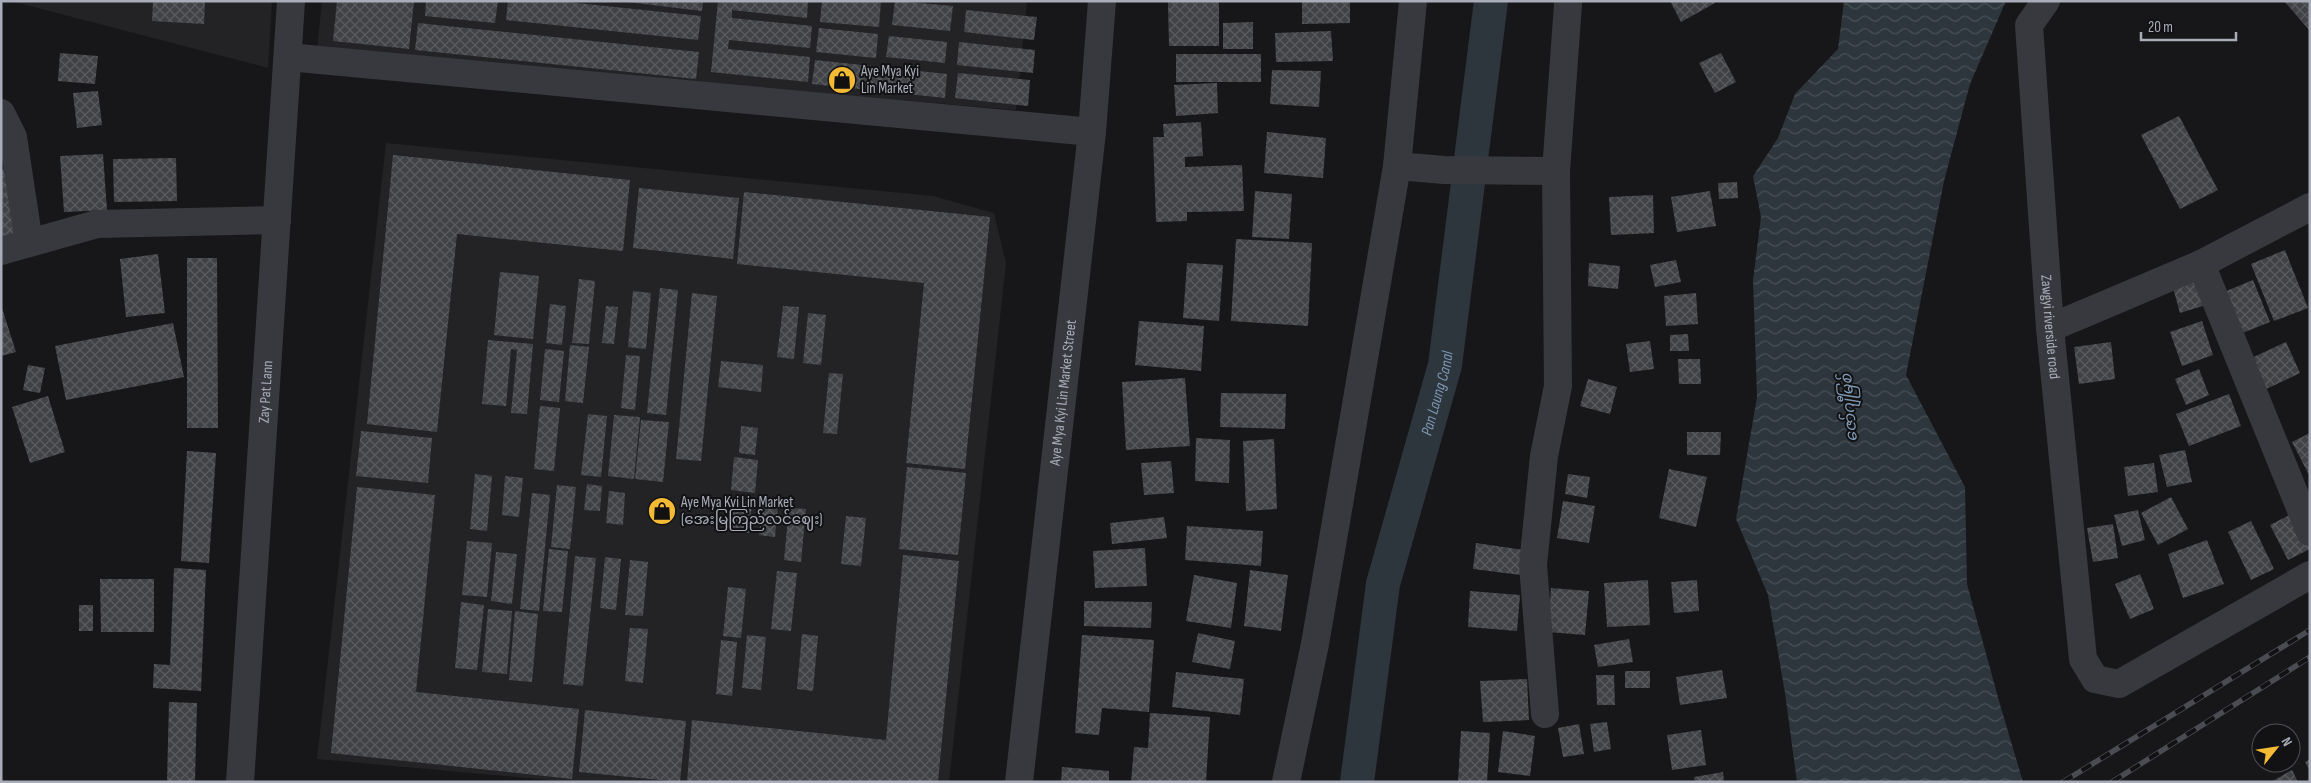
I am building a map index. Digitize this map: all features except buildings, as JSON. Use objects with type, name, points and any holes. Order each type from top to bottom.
[{"type":"street","name":"Zay Pat Lann","points":[[240,782],[291,1]]},
{"type":"street","name":"Aye Mya Kyi Lin Market Street","points":[[1019,782],[1092,132],[1102,1]]},
{"type":"street","points":[[1286,782],[1315,644],[1397,166],[1413,1]]},
{"type":"street","name":"Zawgyi riverside road","points":[[2046,1],[2029,25],[2050,328],[2083,659],[2095,679],[2119,684],[2310,575]]},
{"type":"street","points":[[1545,714],[1533,565],[1544,456],[1558,386],[1556,171],[1568,4]]},
{"type":"street","points":[[288,57],[1092,132]]},
{"type":"street","points":[[1,113],[13,137],[29,243]]},
{"type":"street","points":[[1397,166],[1444,170],[1556,171]]},
{"type":"street","points":[[2050,328],[2201,264],[2310,207]]},
{"type":"street","points":[[1,251],[97,224],[277,220]]},
{"type":"street","points":[[2201,264],[2310,532]]},
{"type":"shaded area","points":[[11,1],[272,1],[268,68]]},
{"type":"shaded area","name":"Aye Mya Kyi Lin Market","points":[[322,1],[1027,1],[1016,110],[317,50]]},
{"type":"shaded area","name":"Aye Mya Kyi Lin Market (အေးမြကြည်လင်ဈေး)","points":[[386,143],[933,196],[994,213],[1006,263],[949,782],[572,782],[317,759]]},
{"type":"water","name":"ဇော်ဂျီမြစ်","points":[[1844,1],[2006,1],[1970,84],[1944,181],[1906,375],[1965,487],[1967,584],[2023,782],[1797,782],[1785,693],[1768,595],[1736,519],[1757,397],[1753,280],[1761,217],[1753,176],[1778,138],[1795,94],[1838,49]]},
{"type":"waterway","name":"Pan Laung Canal","points":[[1357,782],[1383,584],[1445,365],[1491,1]]},
{"type":"railway","points":[[2063,782],[2310,630]]},
{"type":"railway","points":[[2112,782],[2310,657]]},
{"type":"place","name":"Aye Mya Kyi Lin Market","points":[[842,80]]},
{"type":"place","name":"Aye Mya Kyi Lin Market (အေးမြကြည်လင်ဈေး)","points":[[662,511]]}]
